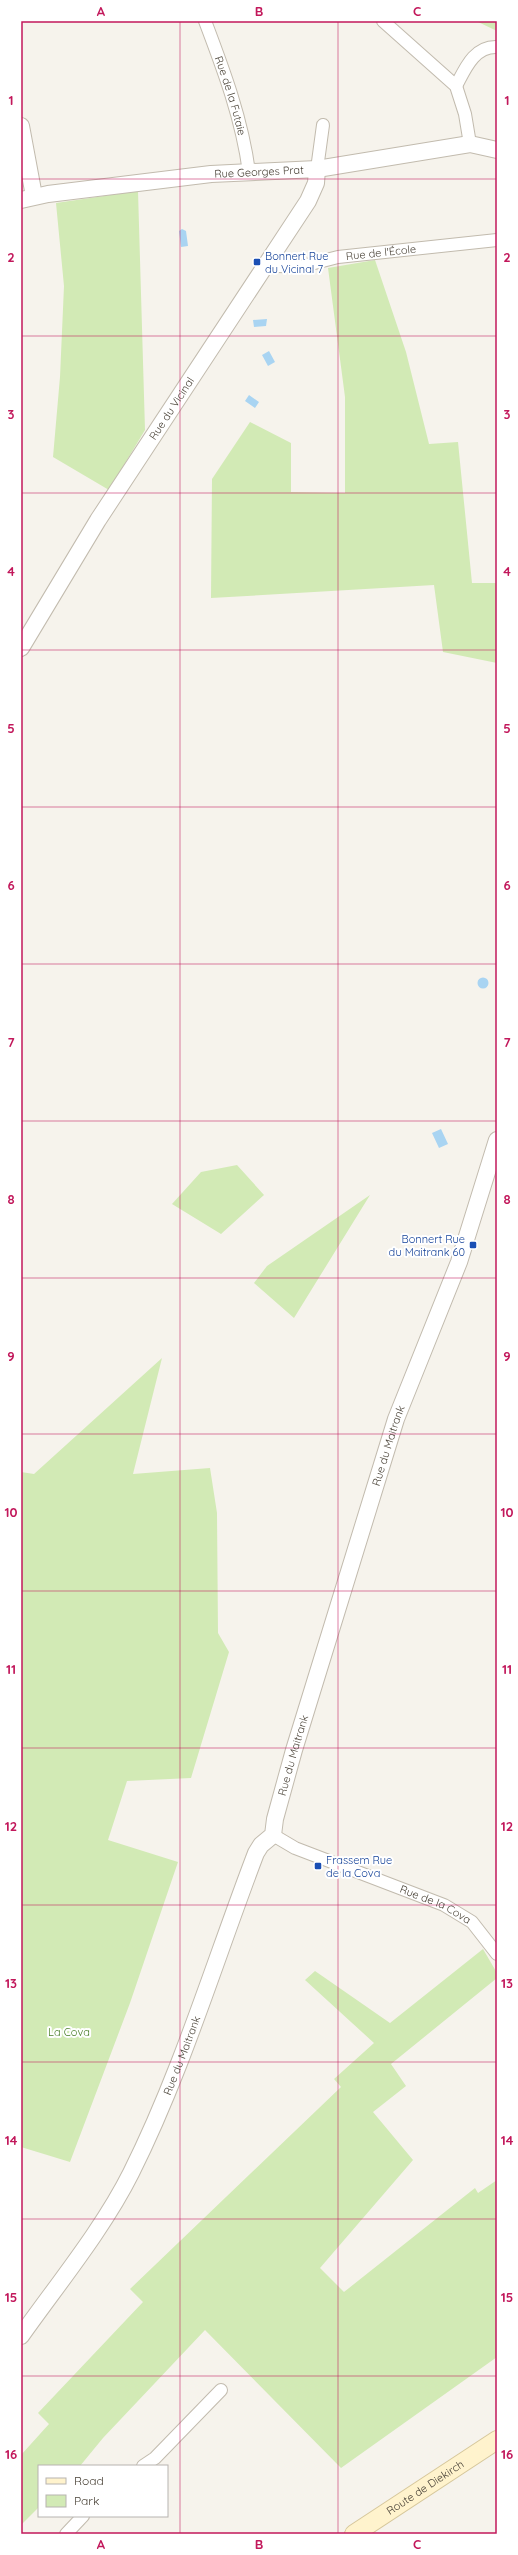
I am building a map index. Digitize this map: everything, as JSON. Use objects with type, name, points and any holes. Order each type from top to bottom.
[{"type":"main road","name":"Route de Diekirch","points":[[354,2534],[497,2440]]},
{"type":"street","name":"Rue de la Futaie","points":[[205,21],[237,111],[245,139],[249,172]]},
{"type":"street","points":[[383,21],[456,86],[465,114],[470,144]]},
{"type":"street","points":[[456,86],[467,66],[480,50],[497,47]]},
{"type":"street","points":[[317,169],[323,125]]},
{"type":"street","points":[[21,126],[28,198]]},
{"type":"street","name":"Rue Georges Prat","points":[[28,198],[143,181],[249,172],[317,169],[470,144],[497,150]]},
{"type":"street","name":"Rue du Vicinal","points":[[21,648],[98,520],[313,192],[317,169]]},
{"type":"street","name":"Rue de l'École","points":[[268,260],[279,266],[299,267],[338,257],[497,240]]},
{"type":"street","name":"Rue du Maitrank","points":[[21,2336],[100,2223],[130,2175],[159,2112],[256,1853],[261,1845],[273,1835],[275,1819],[294,1750],[396,1419],[459,1262],[497,1140]]},
{"type":"street","name":"Rue de la Cova","points":[[273,1835],[295,1848],[444,1905],[472,1922],[497,1954]]},
{"type":"street","points":[[144,2465],[155,2458],[221,2390]]},
{"type":"street","points":[[66,2534],[82,2517]]},
{"type":"green space","points":[[476,21],[497,21],[497,31]]},
{"type":"green space","points":[[138,191],[145,430],[109,490],[53,457],[60,377],[64,286],[56,203]]},
{"type":"green space","points":[[375,260],[406,352],[429,444],[458,442],[472,583],[497,583],[497,663],[443,652],[434,585],[211,598],[212,479],[250,422],[291,443],[291,492],[345,493],[345,397],[328,268]]},
{"type":"green space","points":[[237,1165],[264,1195],[221,1234],[172,1204],[201,1172]]},
{"type":"green space","points":[[370,1195],[294,1318],[254,1283],[267,1266]]},
{"type":"green space","name":"La Cova","points":[[162,1358],[133,1474],[210,1468],[217,1513],[218,1633],[229,1652],[191,1778],[127,1781],[108,1840],[178,1862],[130,2003],[70,2162],[21,2147],[21,1472],[34,1474]]},
{"type":"green space","points":[[483,1949],[497,1973],[497,1978],[391,2064],[406,2086],[373,2112],[413,2160],[320,2268],[344,2292],[475,2188],[478,2193],[497,2180],[497,2357],[341,2468],[205,2330],[103,2438],[81,2465],[38,2465],[38,2508],[21,2525],[21,2455],[49,2424],[38,2413],[143,2302],[130,2289],[341,2087],[334,2079],[374,2043],[305,1980],[315,1971],[390,2023]]},
{"type":"water","points":[[182,229],[186,231],[188,246],[181,247],[179,231]]},
{"type":"water","points":[[267,319],[266,326],[254,327],[253,320]]},
{"type":"water","points":[[269,351],[275,362],[268,366],[262,355]]},
{"type":"water","points":[[249,395],[259,402],[255,408],[245,401]]},
{"type":"water","points":[[481,978],[485,978],[487,979],[487,987],[481,988],[478,985],[478,981]]},
{"type":"water","points":[[441,1129],[448,1144],[439,1148],[432,1133]]},
{"type":"place","name":"Bonnert Rue du Vicinal 7","points":[[257,262]]},
{"type":"place","name":"Bonnert Rue du Maitrank 60","points":[[473,1245]]},
{"type":"place","name":"Frassem Rue de la Cova","points":[[318,1866]]}]
